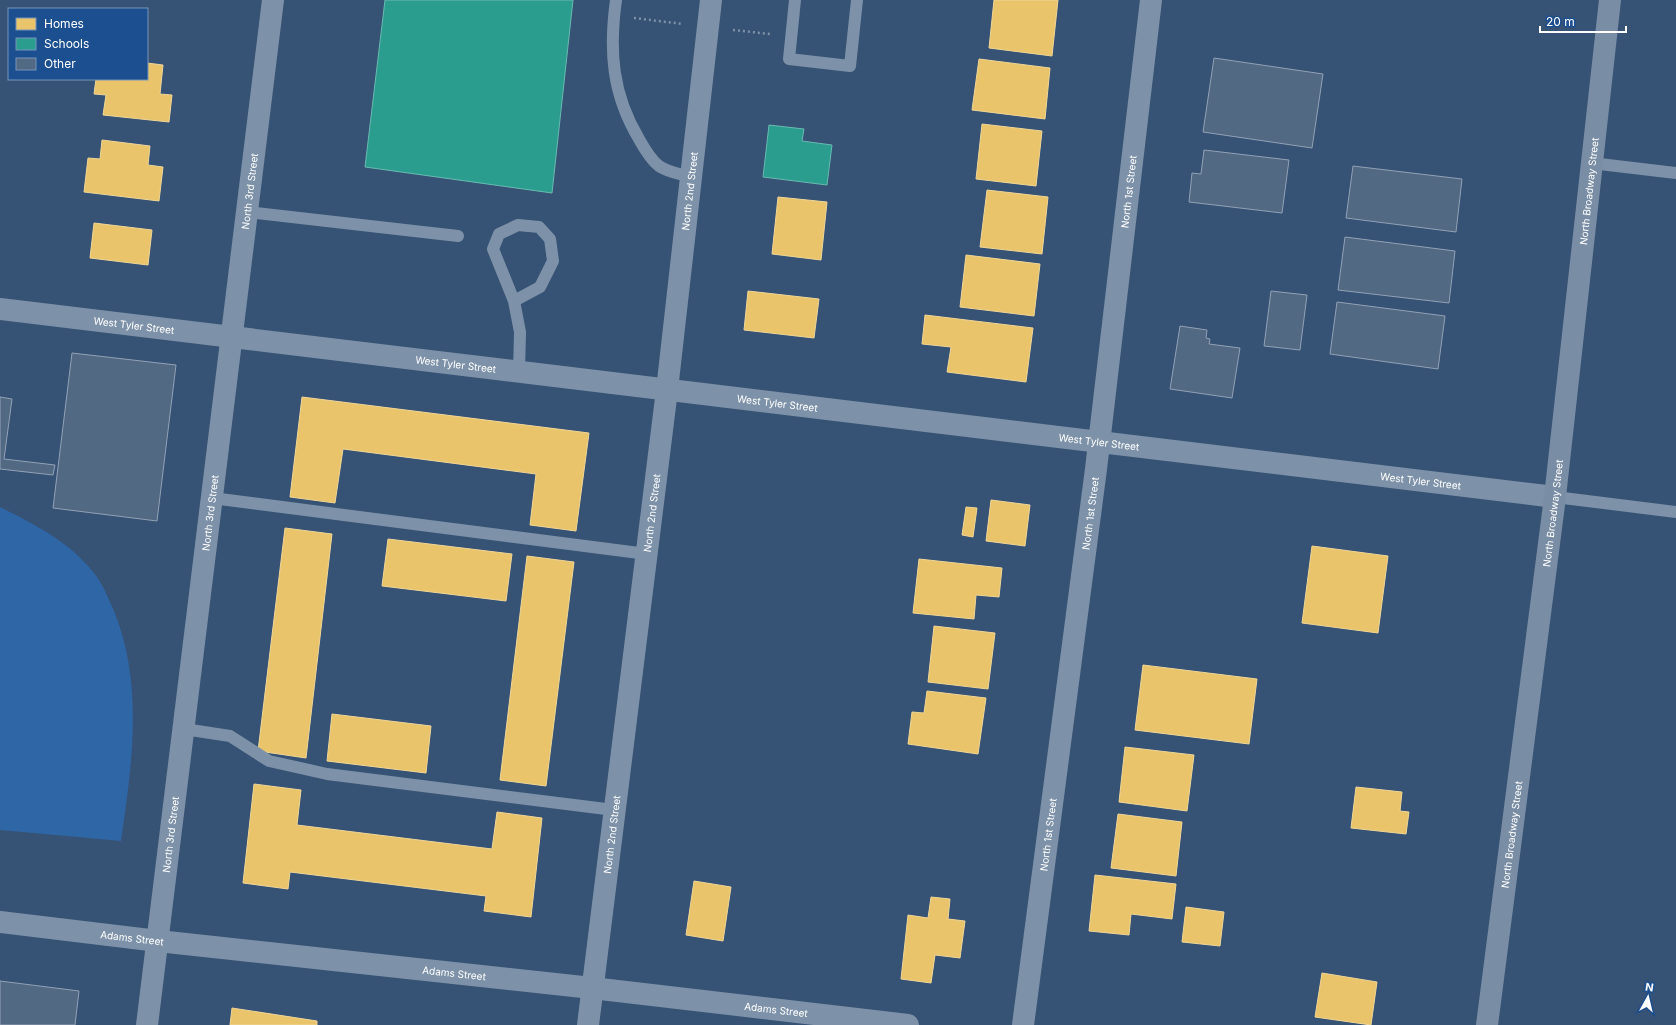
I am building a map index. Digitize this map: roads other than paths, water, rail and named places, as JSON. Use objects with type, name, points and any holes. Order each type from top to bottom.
[{"type":"street","name":"North 3rd Street","points":[[148,1025],[273,0]]},
{"type":"street","name":"North 2nd Street","points":[[588,1025],[667,390],[711,0]]},
{"type":"street","name":"North 1st Street","points":[[1023,1025],[1099,443],[1151,0]]},
{"type":"street","name":"North Broadway Street","points":[[1487,1025],[1555,498],[1590,163],[1610,0]]},
{"type":"street","name":"West Tyler Street","points":[[0,309],[1555,498]]},
{"type":"street","name":"Adams Street","points":[[0,922],[908,1025]]},
{"type":"lane","points":[[616,0],[612,48],[617,90],[630,123],[648,153],[660,166],[691,178]]},
{"type":"lane","points":[[795,0],[789,59],[850,66],[858,0]]},
{"type":"lane","points":[[1590,163],[1676,173]]},
{"type":"lane","points":[[247,212],[458,236]]},
{"type":"lane","points":[[514,301],[540,287],[553,261],[550,238],[539,227],[518,225],[499,234],[493,249],[514,301],[520,332],[519,372]]},
{"type":"lane","points":[[212,498],[647,554]]},
{"type":"lane","points":[[1555,498],[1676,512]]},
{"type":"lane","points":[[184,729],[230,736],[269,761],[327,774],[614,810]]}]
